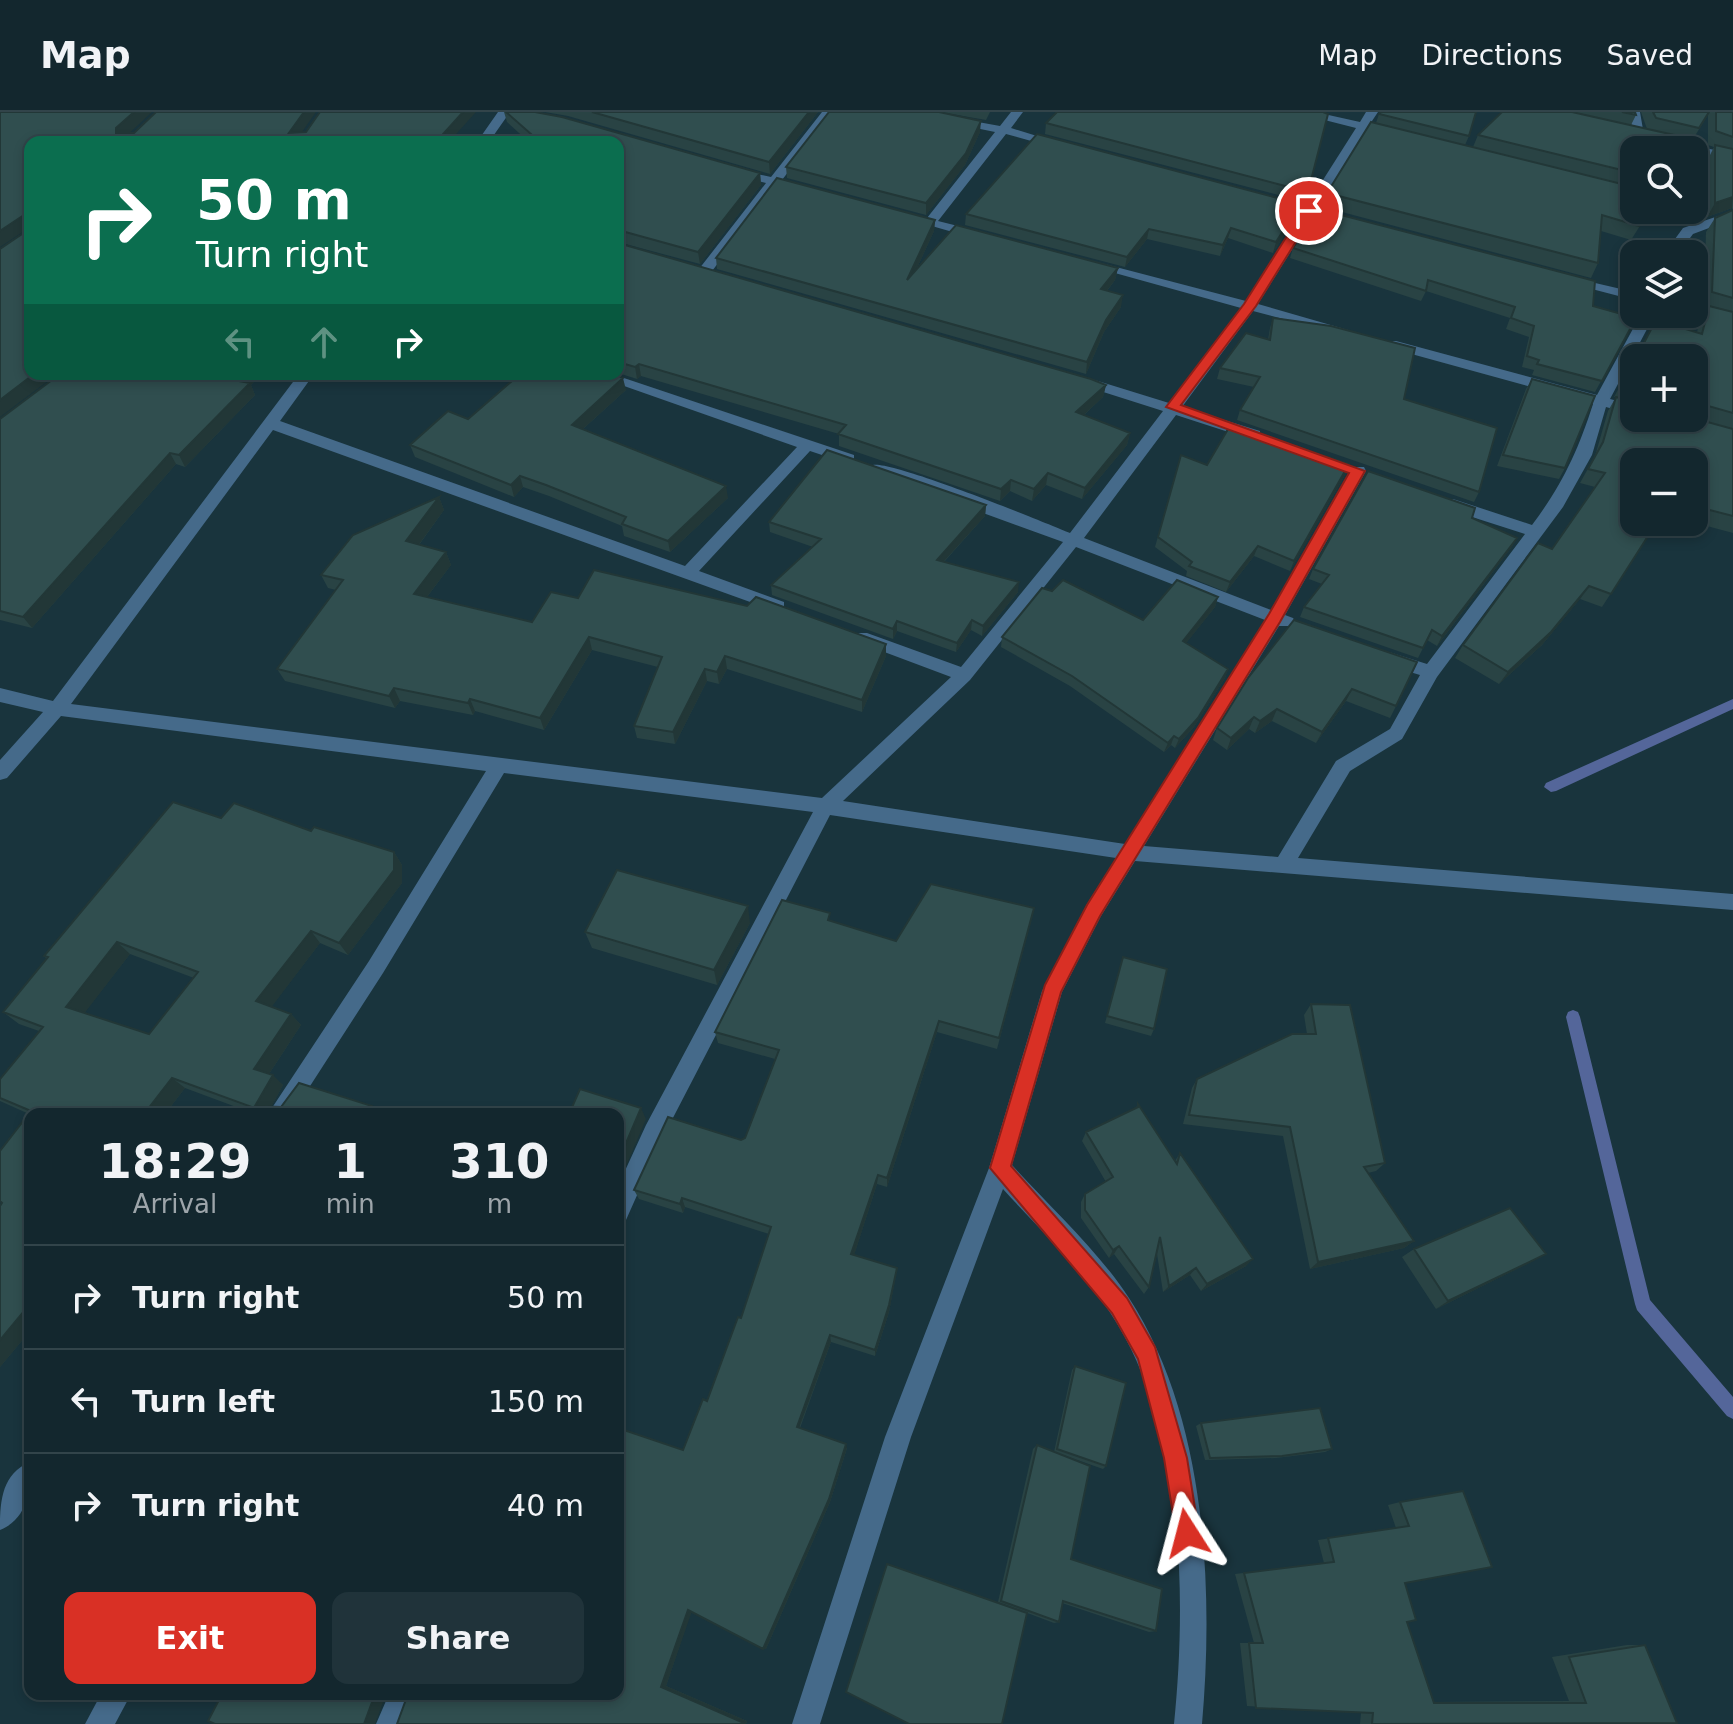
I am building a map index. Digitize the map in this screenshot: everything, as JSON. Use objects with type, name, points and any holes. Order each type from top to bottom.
[{"type":"street","points":[[487,136],[504,112]]},
{"type":"street","points":[[511,112],[525,115]]},
{"type":"street","points":[[704,272],[828,112]]},
{"type":"street","points":[[903,112],[1004,130],[1080,150]]},
{"type":"street","points":[[930,223],[1017,112]]},
{"type":"street","points":[[1299,112],[1368,119],[1394,134]]},
{"type":"street","points":[[1634,112],[1640,136]]},
{"type":"street","points":[[624,1199],[654,1132],[825,807],[964,675],[1075,538],[1250,306],[1368,119]]},
{"type":"street","points":[[1627,135],[1632,136]]},
{"type":"street","points":[[1708,153],[1733,158]]},
{"type":"street","points":[[715,166],[818,193]]},
{"type":"street","points":[[902,216],[991,239]]},
{"type":"street","points":[[1677,240],[1685,230],[1727,216]]},
{"type":"street","points":[[1082,263],[1357,335]]},
{"type":"street","points":[[1560,276],[1620,292]]},
{"type":"street","points":[[1708,315],[1733,321]]},
{"type":"street","points":[[1284,864],[1343,766],[1396,734],[1431,672],[1557,503],[1584,455],[1601,401],[1640,328]]},
{"type":"street","points":[[1372,339],[1620,406]]},
{"type":"street","points":[[1068,376],[1272,441]]},
{"type":"street","points":[[0,773],[57,709],[302,380]]},
{"type":"street","points":[[615,380],[1075,538],[1208,595],[1303,628]]},
{"type":"street","points":[[270,423],[790,610]]},
{"type":"street","points":[[688,573],[807,445]]},
{"type":"street","points":[[806,1724],[898,1437],[1000,1168],[1052,991],[1094,910],[1275,618],[1358,471]]},
{"type":"street","points":[[1432,498],[1536,532]]},
{"type":"street","points":[[848,632],[964,675]]},
{"type":"street","points":[[1375,654],[1431,672]]},
{"type":"street","points":[[0,695],[57,709],[924,819],[1132,853],[1733,902]]},
{"type":"street","points":[[283,1108],[376,967],[499,766]]},
{"type":"street","points":[[1000,1168],[1120,1306],[1151,1366],[1176,1458],[1187,1533],[1194,1620],[1193,1688],[1188,1724]]},
{"type":"street","points":[[0,1517],[24,1483]]},
{"type":"street","points":[[99,1724],[113,1700]]},
{"type":"street","points":[[390,1724],[400,1700]]},
{"type":"building","points":[[0,112],[134,112],[116,128],[116,133],[134,133],[156,112],[304,112],[289,133],[306,132],[320,112],[463,112],[441,136],[24,136],[24,215],[0,231]]},
{"type":"building","points":[[506,112],[535,112],[562,117],[760,173],[698,252],[624,232],[624,136],[533,136]]},
{"type":"building","points":[[592,112],[809,112],[769,162]]},
{"type":"building","points":[[829,112],[939,112],[981,121],[966,153],[926,203],[786,167]]},
{"type":"building","points":[[1057,112],[1328,114],[1308,192],[1046,123]]},
{"type":"building","points":[[1476,112],[1469,136],[1379,114]]},
{"type":"building","points":[[1502,112],[1572,112],[1679,136],[1620,136],[1620,170],[1478,135]]},
{"type":"building","points":[[1653,112],[1709,112],[1699,128],[1656,118]]},
{"type":"building","points":[[1716,112],[1733,112],[1733,137],[1716,131]]},
{"type":"building","points":[[1371,122],[1620,184],[1620,220],[1602,215],[1598,263],[1327,193]]},
{"type":"building","points":[[1037,134],[1300,204],[1276,242],[1231,228],[1223,245],[1149,229],[1127,257],[966,214]]},
{"type":"building","points":[[1715,145],[1733,149],[1733,197],[1715,203]]},
{"type":"building","points":[[777,178],[935,220],[907,280],[956,225],[1118,268],[1101,289],[1123,295],[1106,320],[1087,362],[716,258]]},
{"type":"building","points":[[1318,209],[1595,281],[1593,306],[1620,314],[1620,328],[1631,328],[1602,381],[1537,364],[1539,360],[1527,356],[1534,326],[1511,318],[1515,307],[1428,280],[1426,291],[1293,248]]},
{"type":"building","points":[[1733,210],[1733,298],[1712,292],[1715,218]]},
{"type":"building","points":[[24,233],[26,380],[0,400],[0,249]]},
{"type":"building","points":[[624,245],[1091,379],[1106,385],[1076,412],[1130,433],[1085,488],[1048,473],[1034,489],[1011,480],[1001,489],[838,434],[846,425],[639,364],[635,367],[624,364]]},
{"type":"building","points":[[1709,306],[1733,312],[1733,413],[1708,406],[1708,344],[1643,344],[1652,328],[1682,328],[1702,334],[1704,328],[1708,328]]},
{"type":"building","points":[[1273,318],[1331,326],[1415,348],[1404,399],[1497,428],[1479,492],[1240,410],[1260,377],[1220,368],[1246,333],[1270,340]]},
{"type":"building","points":[[1532,379],[1595,396],[1565,468],[1503,455]]},
{"type":"building","points":[[52,380],[240,380],[250,383],[179,455],[170,453],[23,617],[0,611],[0,419]]},
{"type":"building","points":[[513,380],[621,380],[572,425],[726,486],[668,541],[622,524],[626,517],[546,485],[520,476],[511,485],[410,445],[448,411],[468,419]]},
{"type":"building","points":[[1616,397],[1620,398],[1620,432],[1708,432],[1708,422],[1733,429],[1733,516],[1708,510],[1708,448],[1620,448],[1620,536],[1648,536],[1611,594],[1589,586],[1551,632],[1508,672],[1463,645],[1538,543],[1552,549],[1605,473],[1588,469],[1603,442]]},
{"type":"building","points":[[1231,424],[1349,464],[1294,561],[1258,546],[1230,582],[1189,566],[1192,562],[1158,537],[1181,455],[1207,465]]},
{"type":"building","points":[[827,450],[986,505],[937,560],[1019,582],[983,626],[972,620],[957,643],[897,621],[893,629],[771,585],[821,539],[769,522]]},
{"type":"building","points":[[1368,471],[1475,508],[1472,518],[1517,538],[1442,636],[1432,630],[1423,648],[1304,607],[1329,575],[1313,569]]},
{"type":"building","points":[[439,497],[406,541],[446,552],[414,594],[532,622],[551,592],[578,598],[594,570],[747,606],[756,597],[886,644],[862,700],[725,656],[717,672],[705,669],[673,732],[634,726],[662,657],[589,637],[540,718],[470,699],[468,703],[394,688],[389,696],[277,669],[343,580],[321,575],[353,535]]},
{"type":"building","points":[[1063,580],[1143,620],[1177,580],[1218,597],[1183,641],[1228,669],[1198,718],[1179,739],[1174,736],[1168,743],[1072,676],[1002,637],[1042,588],[1052,591]]},
{"type":"building","points":[[1294,620],[1417,662],[1396,706],[1352,689],[1322,732],[1277,709],[1260,721],[1254,717],[1231,738],[1217,728],[1248,678]]},
{"type":"building","points":[[173,802],[221,818],[234,803],[311,831],[314,827],[394,852],[394,870],[339,943],[311,931],[256,1001],[291,1014],[254,1069],[273,1075],[255,1106],[281,1107],[299,1083],[371,1108],[254,1108],[172,1078],[149,1108],[24,1108],[0,1098],[0,1079],[43,1027],[3,1012],[48,957],[44,956]],"holes":[[[117,942],[198,972],[149,1034],[66,1007]]]},
{"type":"building","points":[[617,870],[748,906],[714,970],[585,932]]},
{"type":"building","points":[[931,884],[1034,908],[999,1038],[939,1021],[887,1178],[878,1175],[851,1254],[897,1268],[889,1305],[875,1350],[830,1335],[797,1427],[846,1444],[829,1499],[763,1649],[688,1610],[661,1687],[744,1723],[397,1724],[406,1700],[624,1700],[624,1430],[683,1450],[703,1399],[707,1401],[738,1317],[741,1318],[771,1227],[682,1198],[680,1204],[634,1190],[668,1117],[741,1140],[745,1138],[779,1050],[715,1032],[782,900],[830,913],[828,920],[896,941]]},
{"type":"building","points":[[1123,957],[1167,969],[1154,1029],[1107,1016]]},
{"type":"building","points":[[1311,1004],[1350,1005],[1385,1163],[1364,1167],[1414,1241],[1318,1262],[1290,1127],[1189,1115],[1197,1079],[1292,1034],[1316,1034]]},
{"type":"building","points":[[580,1089],[641,1108],[624,1148],[624,1108],[572,1108]]},
{"type":"building","points":[[1138,1104],[1177,1164],[1180,1153],[1253,1259],[1207,1284],[1196,1268],[1169,1286],[1160,1237],[1149,1287],[1119,1246],[1113,1250],[1085,1210],[1085,1194],[1113,1177],[1086,1132],[1138,1107]]},
{"type":"building","points":[[24,1120],[24,1311],[0,1340],[2,1203],[0,1151]]},
{"type":"building","points":[[1510,1208],[1546,1254],[1448,1301],[1414,1249]]},
{"type":"building","points":[[1075,1366],[1126,1383],[1106,1466],[1057,1449]]},
{"type":"building","points":[[1320,1408],[1332,1449],[1282,1456],[1210,1458],[1201,1423]]},
{"type":"building","points":[[1037,1445],[1090,1466],[1071,1559],[1162,1589],[1156,1631],[1063,1601],[1059,1622],[1001,1601]]},
{"type":"building","points":[[1463,1491],[1492,1567],[1405,1583],[1416,1620],[1407,1622],[1434,1703],[1586,1703],[1569,1657],[1645,1645],[1677,1723],[1372,1724],[1373,1713],[1256,1708],[1249,1643],[1263,1643],[1244,1573],[1334,1562],[1328,1538],[1409,1526],[1400,1502]]},
{"type":"building","points":[[887,1564],[1027,1613],[1002,1724],[909,1724],[846,1692]]},
{"type":"building","points":[[219,1700],[373,1700],[364,1724],[215,1724],[208,1721]]},
{"type":"waterway","points":[[1551,787],[1733,704]]},
{"type":"waterway","points":[[1573,1017],[1643,1304],[1733,1410]]},
{"type":"route","points":[[1187,1533],[1176,1458],[1148,1355],[1120,1306],[1000,1168],[1052,991],[1094,910],[1275,618],[1358,471],[1173,407],[1250,306],[1309,211]]}]
